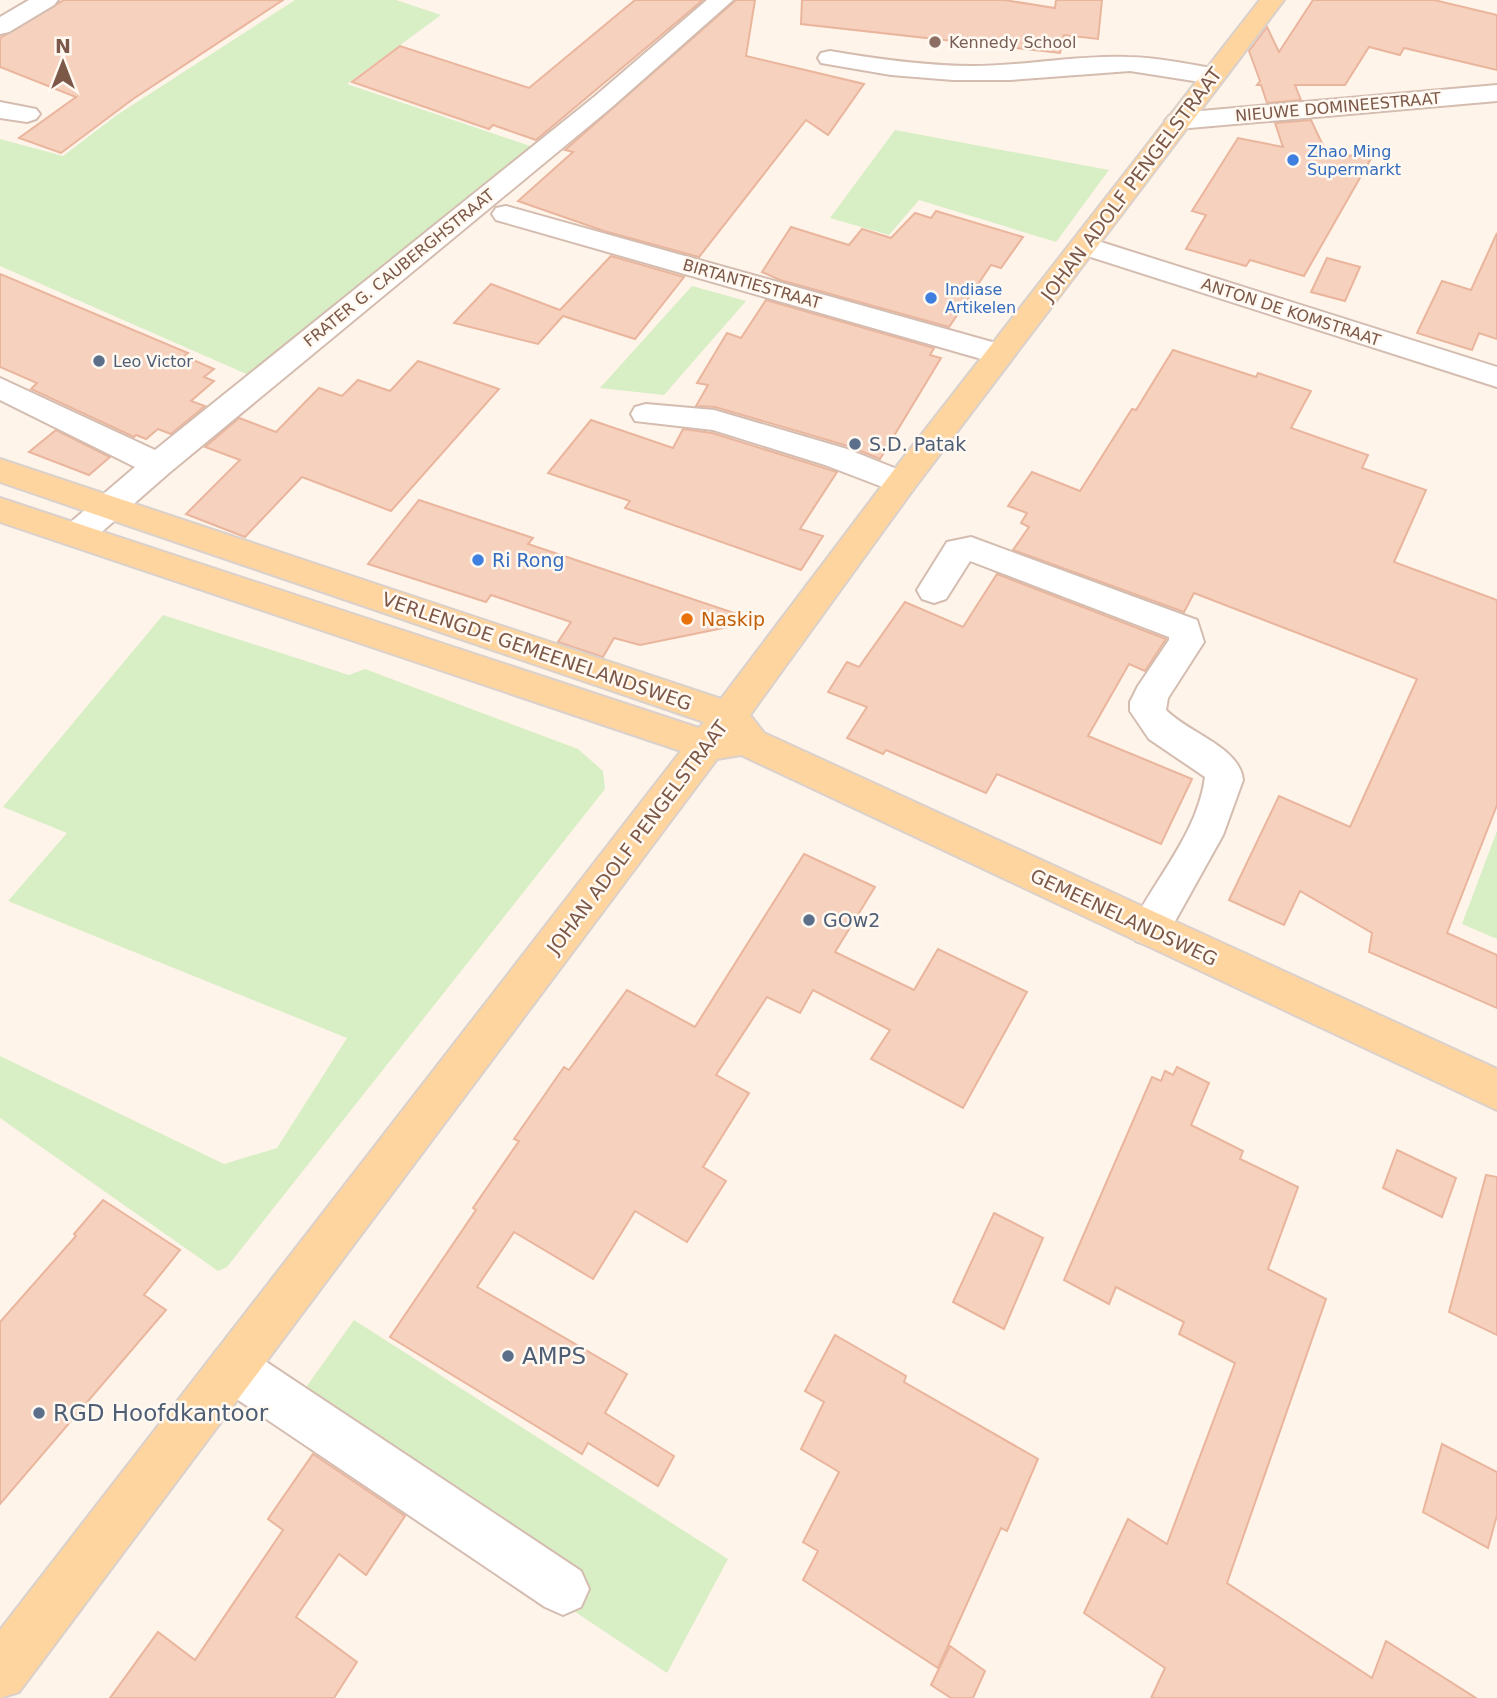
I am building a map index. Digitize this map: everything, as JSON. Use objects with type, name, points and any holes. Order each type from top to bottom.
[{"type":"main road","name":"JOHAN ADOLF PENGELSTRAAT","points":[[0,1673],[233,1368],[729,735],[901,483],[1272,0]]},
{"type":"main road","name":"VERLENGDE GEMEENELANDSWEG","points":[[0,470],[109,505],[729,735]]},
{"type":"main road","name":"VERLENGDE GEMEENELANDSWEG","points":[[0,510],[77,536],[729,735]]},
{"type":"main road","name":"GEMEENELANDSWEG","points":[[729,735],[1497,1090]]},
{"type":"street","points":[[0,27],[46,0]]},
{"type":"street","name":"FRATER G. CAUBERGHSTRAAT","points":[[77,536],[109,505],[603,102],[721,0]]},
{"type":"street","points":[[830,58],[897,71],[953,74],[997,74],[1118,64],[1149,65],[1213,76]]},
{"type":"street","name":"NIEUWE DOMINEESTRAAT","points":[[1178,121],[1497,93]]},
{"type":"street","points":[[0,110],[27,114]]},
{"type":"street","name":"BIRTANTIESTRAAT","points":[[506,214],[999,354]]},
{"type":"street","name":"ANTON DE KOMSTRAAT","points":[[1085,246],[1497,377]]},
{"type":"street","points":[[0,388],[158,465]]},
{"type":"street","points":[[646,414],[714,420],[836,457],[901,483]]},
{"type":"street","points":[[934,590],[959,551],[971,549],[1185,629],[1187,642],[1150,698],[1148,713],[1156,725],[1214,762],[1220,768],[1224,780],[1210,820],[1150,929]]},
{"type":"street","points":[[233,1368],[563,1589]]},
{"type":"green space","points":[[295,0],[396,0],[441,15],[347,84],[533,147],[251,376],[0,266],[0,139],[63,156],[117,115]]},
{"type":"green space","points":[[895,130],[1109,170],[1056,242],[919,200],[889,235],[830,218]]},
{"type":"green space","points":[[692,286],[746,301],[664,395],[600,388]]},
{"type":"green space","points":[[163,615],[349,675],[365,669],[578,749],[603,771],[605,789],[227,1267],[218,1271],[0,1118],[0,1056],[224,1164],[277,1148],[347,1038],[8,901],[67,833],[3,807]]},
{"type":"green space","points":[[1497,831],[1497,939],[1462,924]]},
{"type":"green space","points":[[354,1320],[728,1559],[667,1673],[284,1418]]},
{"type":"building","points":[[64,0],[283,0],[133,99],[61,153],[19,138],[76,97],[0,67],[0,38]]},
{"type":"building","points":[[635,0],[703,0],[536,140],[493,125],[489,129],[352,82],[400,46],[529,88]]},
{"type":"building","points":[[736,0],[755,0],[746,56],[864,84],[828,135],[806,120],[699,257],[604,231],[518,201],[573,152],[565,150]]},
{"type":"building","points":[[802,0],[1004,0],[1055,8],[1056,0],[1102,0],[1098,39],[1064,35],[1060,53],[801,24]]},
{"type":"building","points":[[1313,0],[1434,0],[1497,15],[1497,70],[1404,48],[1400,55],[1369,47],[1345,85],[1295,85],[1301,100],[1267,103],[1261,85],[1257,85],[1260,81],[1249,51],[1267,27],[1279,52]]},
{"type":"building","points":[[1311,120],[1328,156],[1373,155],[1304,276],[1250,260],[1246,266],[1186,249],[1206,215],[1192,211],[1238,138],[1283,147],[1275,123]]},
{"type":"building","points":[[936,211],[1023,237],[1001,268],[991,265],[949,327],[780,280],[762,272],[791,227],[849,245],[862,229],[891,238],[915,213],[931,218]]},
{"type":"building","points":[[1497,233],[1497,339],[1479,333],[1472,350],[1417,333],[1442,281],[1471,290]]},
{"type":"building","points":[[611,256],[684,277],[635,339],[563,316],[538,344],[454,323],[491,284],[560,310]]},
{"type":"building","points":[[1327,258],[1360,267],[1345,301],[1311,292]]},
{"type":"building","name":"Leo Victor","points":[[0,274],[188,353],[184,356],[214,369],[204,377],[214,381],[191,401],[205,406],[171,434],[158,429],[146,439],[136,435],[134,437],[31,389],[37,383],[0,367]]},
{"type":"building","points":[[766,300],[934,348],[930,355],[941,358],[880,459],[848,446],[715,407],[696,406],[708,385],[697,383],[727,333],[741,338]]},
{"type":"building","points":[[1173,350],[1256,377],[1258,373],[1311,391],[1291,428],[1368,455],[1362,468],[1426,490],[1394,562],[1497,600],[1497,805],[1447,933],[1497,955],[1497,1008],[1369,952],[1372,933],[1300,891],[1284,925],[1229,900],[1279,796],[1350,827],[1417,679],[1194,593],[1184,612],[1013,550],[1029,527],[1021,523],[1027,513],[1008,506],[1032,472],[1080,491],[1132,409],[1136,410]]},
{"type":"building","points":[[418,361],[499,389],[391,511],[302,477],[245,537],[186,514],[240,460],[205,447],[239,418],[276,432],[319,388],[342,396],[358,380],[390,391]]},
{"type":"building","points":[[591,420],[673,448],[683,429],[712,433],[837,472],[800,529],[823,536],[801,570],[625,508],[630,501],[548,473]]},
{"type":"building","points":[[56,430],[110,457],[89,475],[29,452]]},
{"type":"building","points":[[419,500],[533,538],[528,544],[758,621],[640,645],[614,638],[603,657],[558,642],[571,622],[491,595],[486,602],[368,564]]},
{"type":"building","points":[[997,574],[1166,639],[1145,671],[1129,664],[1088,736],[1192,779],[1161,844],[997,774],[986,793],[886,750],[883,754],[847,738],[867,707],[828,692],[847,662],[859,667],[905,602],[963,627]]},
{"type":"building","points":[[804,854],[875,887],[835,952],[914,990],[938,949],[1027,992],[963,1108],[871,1059],[890,1030],[813,990],[800,1013],[767,997],[716,1075],[749,1093],[703,1167],[726,1181],[687,1242],[635,1211],[593,1279],[514,1232],[477,1287],[627,1374],[605,1413],[674,1456],[658,1486],[588,1443],[582,1454],[390,1337],[476,1210],[473,1208],[519,1141],[514,1139],[564,1067],[569,1070],[627,990],[695,1027]]},
{"type":"building","points":[[1177,1067],[1209,1083],[1191,1125],[1243,1151],[1240,1159],[1298,1187],[1268,1269],[1326,1299],[1227,1583],[1372,1678],[1386,1641],[1476,1698],[1151,1698],[1165,1668],[1084,1613],[1128,1519],[1167,1544],[1235,1363],[1179,1334],[1184,1322],[1116,1287],[1109,1304],[1064,1280],[1152,1077],[1161,1081],[1165,1071],[1173,1075]]},
{"type":"building","points":[[1397,1150],[1456,1178],[1442,1217],[1383,1188]]},
{"type":"building","points":[[1486,1175],[1497,1177],[1497,1335],[1449,1312]]},
{"type":"building","name":"RGD Hoofdkantoor","points":[[103,1200],[180,1250],[144,1295],[166,1310],[0,1504],[0,1322],[76,1236],[74,1234]]},
{"type":"building","points":[[994,1213],[1043,1238],[1004,1329],[953,1302]]},
{"type":"building","points":[[835,1335],[906,1376],[904,1382],[1038,1459],[1007,1531],[1001,1528],[938,1668],[803,1580],[818,1551],[803,1542],[839,1472],[801,1449],[824,1402],[805,1391]]},
{"type":"building","points":[[1442,1444],[1497,1472],[1497,1515],[1488,1548],[1423,1512]]},
{"type":"building","points":[[313,1454],[405,1516],[366,1575],[339,1554],[296,1617],[357,1662],[334,1698],[110,1698],[158,1632],[195,1660],[283,1530],[268,1519]]},
{"type":"building","points":[[950,1646],[985,1671],[973,1698],[951,1698],[931,1685]]},
{"type":"place","name":"Kennedy School","points":[[935,42]]},
{"type":"place","name":"Zhao Ming Supermarkt","points":[[1293,160]]},
{"type":"place","name":"Indiase Artikelen","points":[[931,298]]},
{"type":"place","name":"Leo Victor","points":[[99,361]]},
{"type":"place","name":"S.D. Patak","points":[[855,444]]},
{"type":"place","name":"Ri Rong","points":[[478,560]]},
{"type":"place","name":"Naskip","points":[[687,619]]},
{"type":"place","name":"GOw2","points":[[809,920]]},
{"type":"place","name":"AMPS","points":[[508,1356]]},
{"type":"place","name":"RGD Hoofdkantoor","points":[[39,1413]]}]
